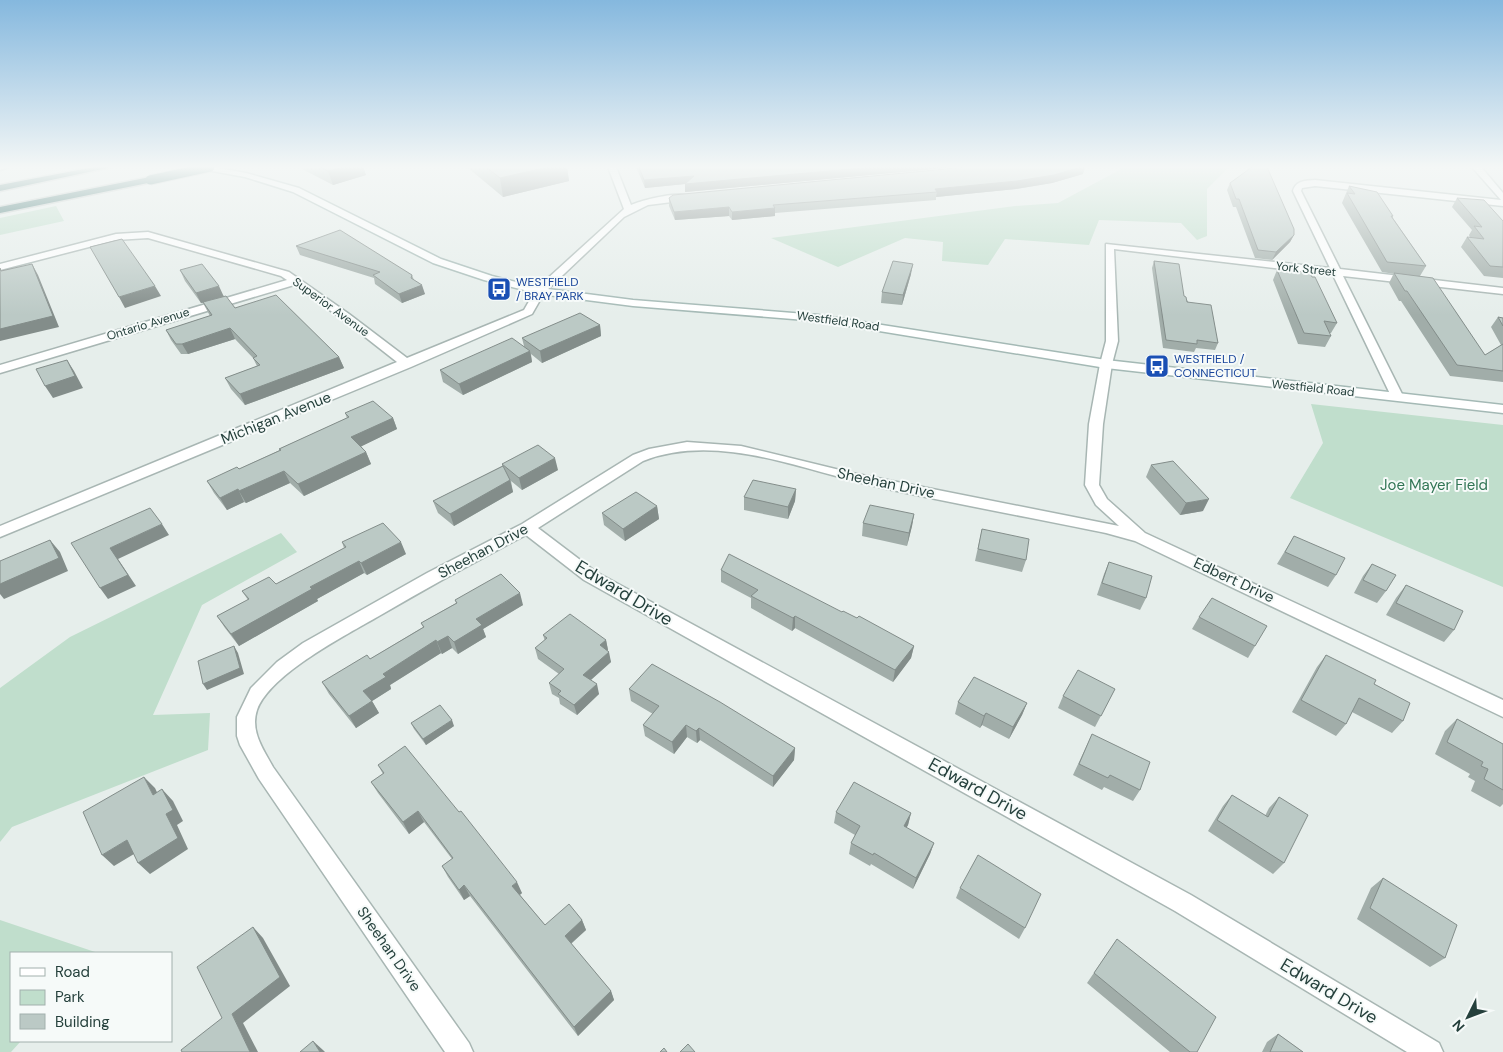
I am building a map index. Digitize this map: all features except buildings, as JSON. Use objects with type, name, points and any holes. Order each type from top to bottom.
[{"type":"street","name":"Westfield Road","points":[[348,216],[437,261],[475,275],[540,291],[609,301],[818,318],[1106,364],[1503,409]]},
{"type":"street","name":"Michigan Avenue","points":[[0,532],[528,312],[540,291],[620,216]]},
{"type":"street","points":[[1309,216],[1397,396]]},
{"type":"street","name":"Superior Avenue","points":[[0,267],[131,235],[148,234],[285,274],[345,316],[407,364]]},
{"type":"street","name":"York Street","points":[[1109,246],[1503,291]]},
{"type":"street","name":"Edbert Drive","points":[[1109,246],[1112,340],[1096,424],[1092,485],[1106,509],[1140,537],[1503,709]]},
{"type":"street","name":"Ontario Avenue","points":[[0,369],[296,281]]},
{"type":"street","name":"Sheehan Drive","points":[[460,1052],[266,773],[250,745],[247,736],[246,717],[249,707],[257,693],[283,667],[309,648],[433,577],[527,528],[638,458],[666,448],[707,446],[774,457],[847,475],[1106,528],[1140,537]]},
{"type":"street","name":"Edward Drive","points":[[527,528],[590,576],[1183,903],[1430,1052]]},
{"type":"green space","points":[[9,216],[61,216],[64,221],[0,235],[0,218]]},
{"type":"green space","points":[[938,216],[1207,216],[1207,236],[1197,240],[1181,223],[1099,220],[1089,245],[1005,239],[988,265],[942,261],[943,242],[905,238],[838,267],[771,238]]},
{"type":"green space","name":"Joe Mayer Field","points":[[1311,404],[1503,425],[1503,587],[1290,498],[1323,443]]},
{"type":"green space","points":[[281,533],[297,552],[202,605],[153,715],[210,713],[208,750],[12,827],[0,842],[0,688],[70,637]]},
{"type":"green space","points":[[0,920],[95,952],[10,952],[10,1042],[20,1042],[11,1052],[0,1052]]},
{"type":"place","name":"WESTFIELD / BRAY PARK","points":[[499,289]]},
{"type":"place","name":"WESTFIELD / CONNECTICUT","points":[[1157,366]]}]
